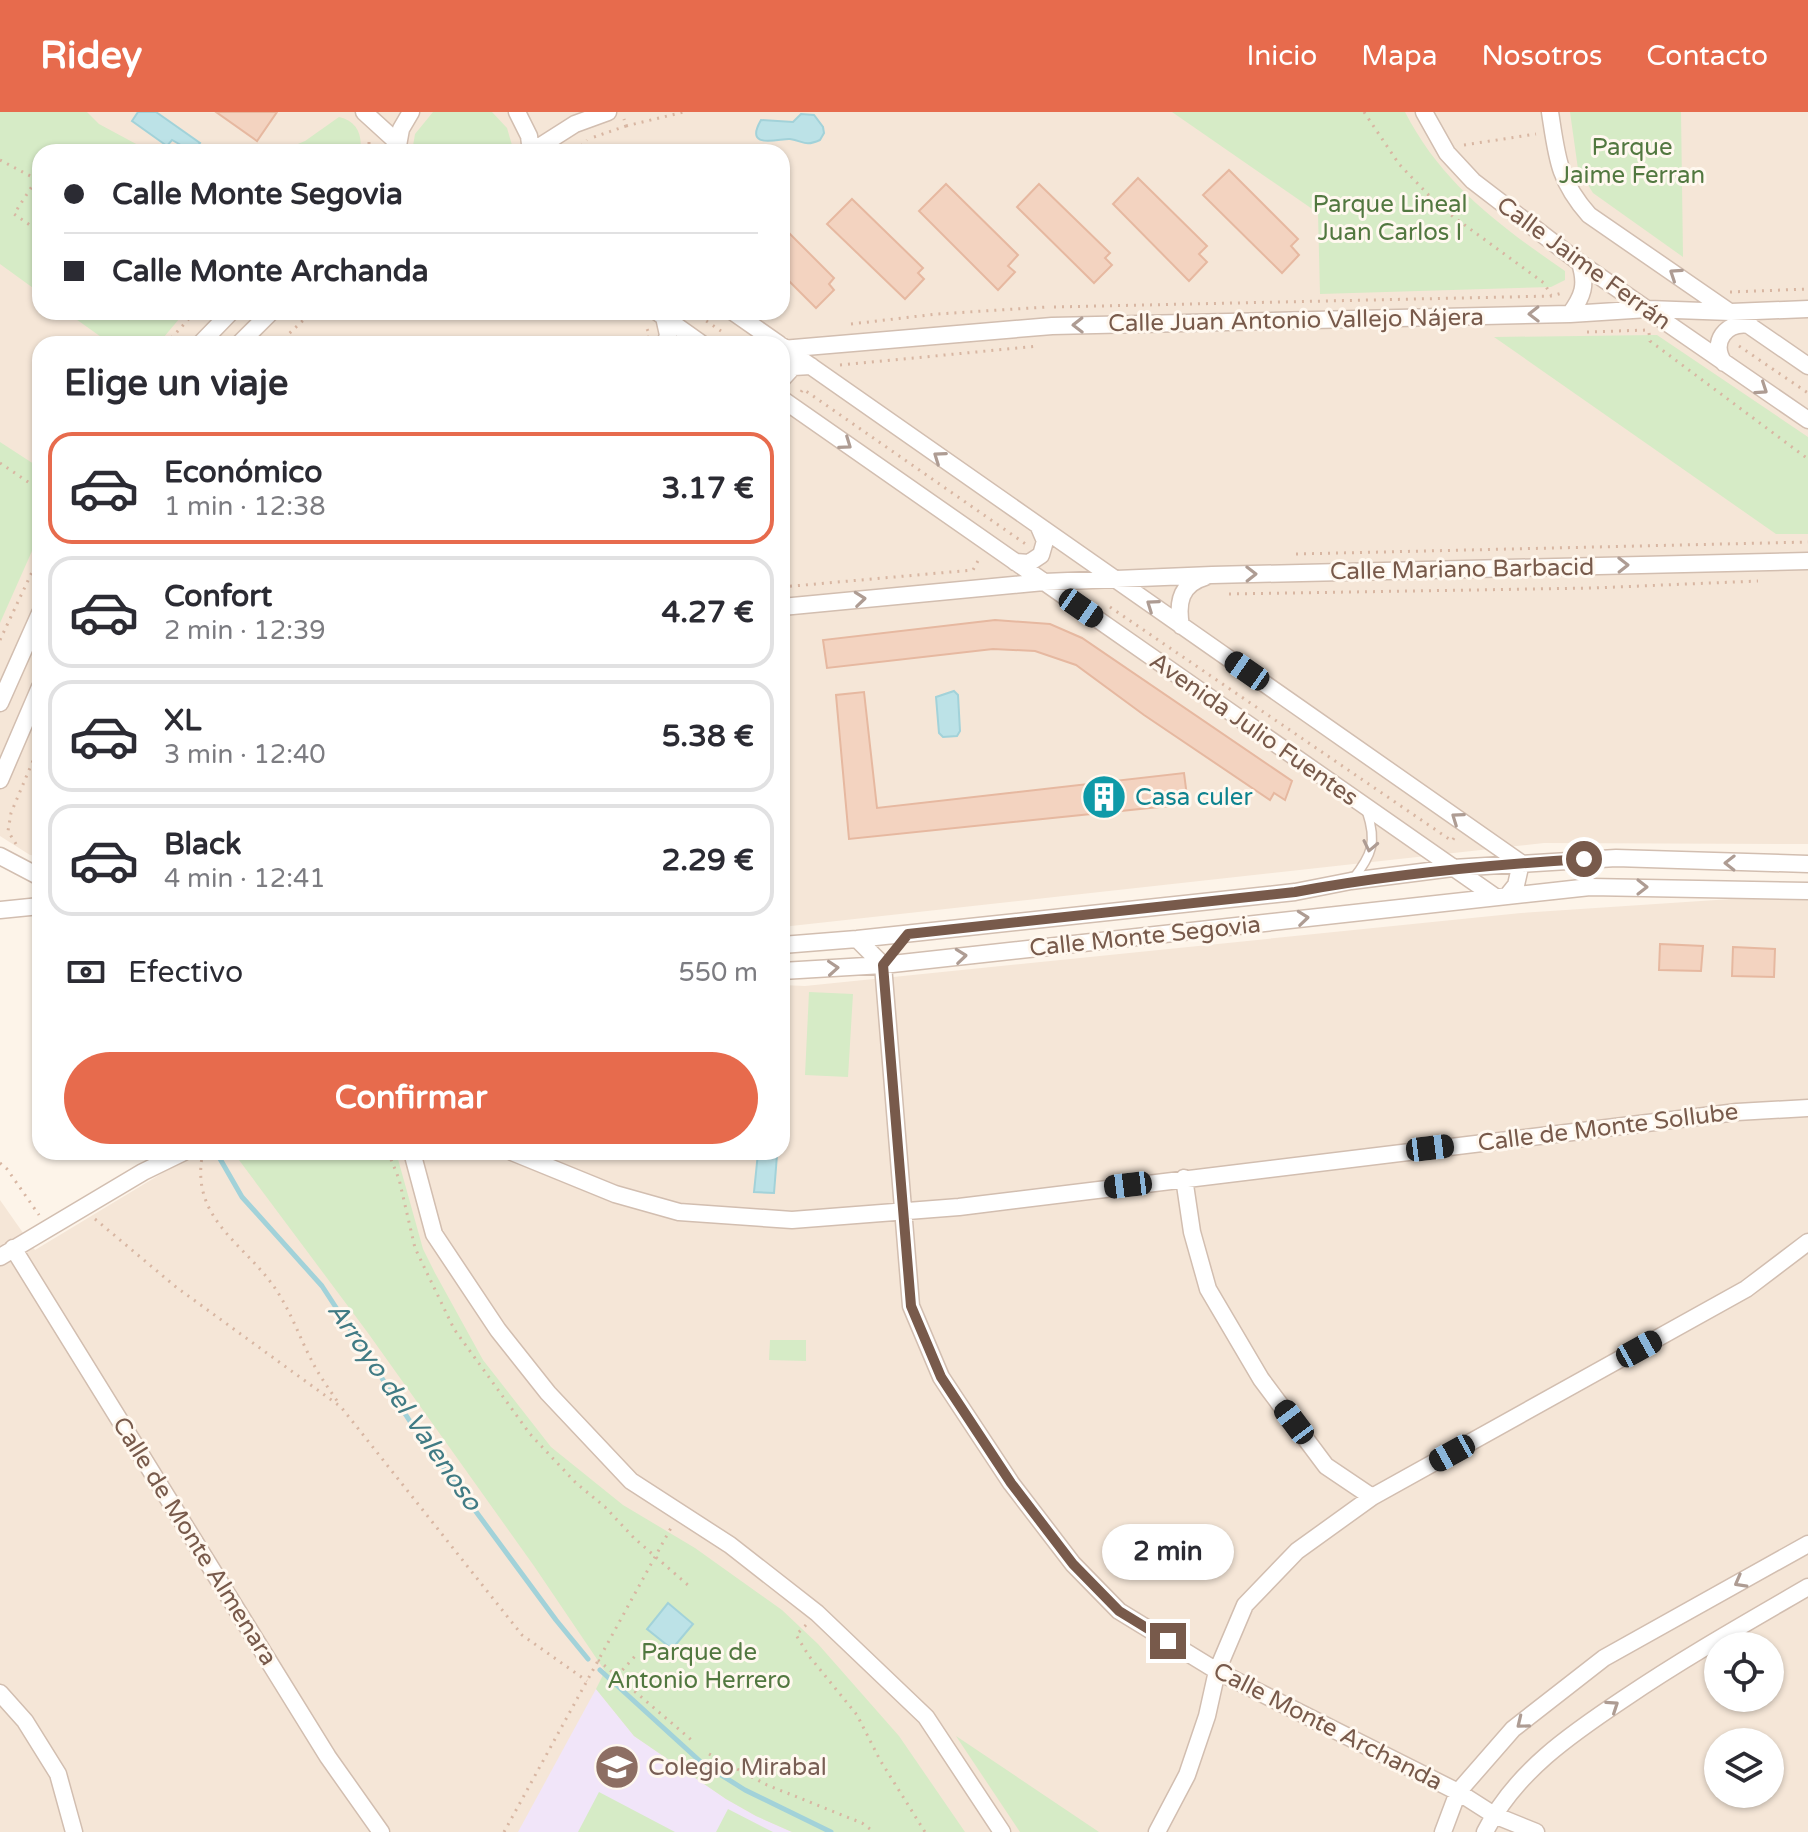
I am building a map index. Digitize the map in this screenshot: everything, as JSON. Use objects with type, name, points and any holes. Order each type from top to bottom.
[{"type":"street","points":[[364,112],[394,144]]},
{"type":"street","points":[[398,144],[401,129],[411,112]]},
{"type":"street","points":[[517,112],[530,144]]},
{"type":"street","points":[[544,144],[575,124],[608,112]]},
{"type":"street","name":"Calle Jaime Ferrán","points":[[1424,112],[1447,153],[1473,181],[1580,263],[1808,420]]},
{"type":"street","name":"Calle Jaime Ferrán","points":[[1550,112],[1560,172],[1572,196],[1589,215],[1808,366]]},
{"type":"street","points":[[1570,314],[1582,298],[1586,280],[1580,263]]},
{"type":"street","name":"Calle Juan Antonio Vallejo Nájera","points":[[790,346],[1052,326],[1570,314],[1648,309],[1731,312],[1808,309]]},
{"type":"street","points":[[208,336],[223,320]]},
{"type":"street","points":[[247,336],[263,320]]},
{"type":"street","points":[[669,320],[691,336]]},
{"type":"street","name":"Avenida Julio Fuentes","points":[[744,320],[767,336]]},
{"type":"street","points":[[1726,365],[1718,351],[1721,335],[1734,325],[1750,325]]},
{"type":"street","name":"Avenida Julio Fuentes","points":[[790,352],[1521,863]]},
{"type":"street","points":[[790,370],[793,367],[811,366]]},
{"type":"street","name":"Avenida Julio Fuentes","points":[[790,405],[1453,868],[1501,896]]},
{"type":"street","points":[[1015,562],[1029,563],[1041,555],[1045,541],[1039,527]]},
{"type":"street","name":"Calle Mariano Barbacid","points":[[790,606],[1044,582],[1808,561]]},
{"type":"street","points":[[1181,626],[1178,609],[1183,592],[1195,580],[1212,575]]},
{"type":"street","points":[[0,703],[32,631]]},
{"type":"street","points":[[0,780],[32,706]]},
{"type":"street","points":[[0,856],[32,873]]},
{"type":"street","name":"Calle Monte Segovia","points":[[790,944],[1295,892],[1351,881],[1453,868],[1616,858],[1808,864]]},
{"type":"street","points":[[1501,896],[1516,885],[1521,863]]},
{"type":"street","name":"Calle Monte Segovia","points":[[790,971],[883,965],[1590,887],[1808,891]]},
{"type":"street","points":[[0,910],[32,907]]},
{"type":"street","points":[[857,939],[883,965],[908,934]]},
{"type":"street","name":"Calle Monte Archanda","points":[[883,965],[911,1306],[941,1377],[1011,1483],[1073,1564],[1119,1611],[1217,1671],[1458,1792],[1494,1815],[1536,1832]]},
{"type":"street","name":"Calle de Monte Sollube","points":[[532,1160],[615,1194],[679,1212],[792,1220],[959,1207],[1737,1112],[1808,1108]]},
{"type":"street","points":[[7,1252],[168,1160]]},
{"type":"street","points":[[414,1160],[434,1234],[498,1330],[548,1393],[631,1481],[730,1545],[817,1613],[926,1717],[1002,1832]]},
{"type":"street","points":[[1184,1178],[1192,1232],[1208,1289],[1246,1354],[1326,1466],[1372,1497]]},
{"type":"street","points":[[1157,1832],[1187,1775],[1207,1716],[1217,1671],[1245,1605],[1297,1551],[1372,1497],[1746,1289],[1808,1242]]},
{"type":"street","name":"Calle de Monte Almenara","points":[[7,1252],[328,1757],[381,1832]]},
{"type":"street","points":[[1443,1832],[1458,1792],[1513,1729],[1604,1658],[1808,1544]]},
{"type":"street","points":[[1485,1832],[1494,1815],[1538,1762],[1582,1727],[1669,1668],[1808,1587]]},
{"type":"street","points":[[0,1693],[25,1721],[58,1774],[74,1832]]},
{"type":"lane","points":[[1351,881],[1372,850],[1373,830],[1366,807]]},
{"type":"path","points":[[626,126],[684,112]]},
{"type":"path","points":[[1447,153],[1460,145],[1553,131]]},
{"type":"path","points":[[0,160],[32,177]]},
{"type":"path","points":[[32,185],[14,214],[32,226]]},
{"type":"path","points":[[838,326],[937,314],[1080,306],[1552,296],[1563,293],[1571,286]]},
{"type":"path","points":[[1726,292],[1808,289]]},
{"type":"path","points":[[173,336],[188,320]]},
{"type":"path","points":[[286,336],[304,320]]},
{"type":"path","points":[[705,320],[721,331]]},
{"type":"path","points":[[1575,332],[1656,329]]},
{"type":"path","points":[[838,370],[840,365],[1050,345]]},
{"type":"path","points":[[1739,346],[1808,393]]},
{"type":"path","points":[[0,463],[32,485]]},
{"type":"path","points":[[1291,554],[1808,542]]},
{"type":"path","points":[[790,586],[973,570],[982,552]]},
{"type":"path","points":[[0,640],[32,572]]},
{"type":"path","points":[[1228,594],[1593,588],[1762,581]]},
{"type":"path","points":[[1100,621],[1111,605],[1452,841],[1464,823]]},
{"type":"path","points":[[20,850],[8,831],[11,813],[32,763]]},
{"type":"path","points":[[202,1160],[203,1192],[217,1225],[248,1255],[280,1295],[314,1365],[341,1407],[522,1635],[587,1681]]},
{"type":"path","points":[[391,1160],[399,1179],[415,1248],[454,1329],[530,1434],[576,1483],[689,1586]]},
{"type":"path","points":[[0,1163],[48,1228]]},
{"type":"path","points":[[82,1208],[176,1287],[341,1407]]},
{"type":"path","points":[[504,1832],[680,1512]]},
{"type":"path","points":[[796,1635],[857,1715],[880,1760],[925,1832]]},
{"type":"path","points":[[617,1676],[636,1655]]},
{"type":"path","points":[[598,1660],[695,1743]]},
{"type":"path","points":[[709,1754],[767,1785],[862,1823],[874,1832]]},
{"type":"shaded area","points":[[0,112],[1808,112],[1808,844],[1544,843],[790,926],[790,336],[32,336],[30,855],[0,836]]},
{"type":"shaded area","points":[[1808,894],[1808,1832],[0,1832],[0,1200],[35,1250],[186,1160],[790,1160],[790,985],[1521,913]]},
{"type":"shaded area","name":"Colegio Mirabal","points":[[596,1689],[634,1736],[726,1799],[792,1832],[518,1832]]},
{"type":"green space","points":[[0,112],[87,112],[99,124],[136,144],[32,144],[32,287],[0,264]]},
{"type":"green space","points":[[433,112],[492,112],[507,128],[512,144],[413,144],[415,134]]},
{"type":"green space","name":"Parque Lineal Juan Carlos I","points":[[1172,112],[1405,112],[1436,161],[1474,202],[1565,271],[1565,280],[1551,287],[1320,294],[1318,213]]},
{"type":"green space","name":"Parque Jaime Ferran","points":[[1570,112],[1681,112],[1683,257],[1593,193],[1578,169]]},
{"type":"green space","points":[[339,117],[354,125],[361,140],[361,144],[298,144]]},
{"type":"green space","points":[[77,320],[178,320],[165,336],[100,336]]},
{"type":"green space","points":[[1657,335],[1808,437],[1808,534],[1776,534],[1494,337]]},
{"type":"green space","points":[[0,442],[32,463],[32,551],[0,623]]},
{"type":"green space","points":[[809,992],[853,994],[848,1077],[805,1075]]},
{"type":"green space","name":"Parque de Antonio Herrero","points":[[239,1160],[398,1160],[423,1249],[435,1273],[483,1360],[551,1447],[623,1505],[695,1548],[782,1610],[818,1644],[899,1736],[965,1832],[792,1832],[726,1799],[634,1736],[596,1689],[605,1671],[368,1333]]},
{"type":"green space","points":[[770,1340],[806,1340],[806,1361],[769,1360]]},
{"type":"green space","points":[[956,1736],[1099,1832],[1020,1832]]},
{"type":"green space","points":[[599,1792],[675,1832],[578,1832]]},
{"type":"green space","points":[[728,1809],[773,1832],[716,1832]]},
{"type":"water","points":[[138,112],[156,112],[200,143],[179,144],[172,140],[164,144],[132,121]]},
{"type":"water","points":[[801,114],[814,115],[823,127],[820,140],[807,143],[790,139],[765,141],[757,136],[761,120],[793,122]]},
{"type":"water","points":[[954,691],[958,695],[960,731],[957,736],[943,737],[939,733],[936,697]]},
{"type":"water","points":[[757,1160],[777,1160],[774,1193],[754,1192]]},
{"type":"water","points":[[668,1603],[693,1624],[672,1649],[647,1629]]},
{"type":"building","points":[[216,112],[277,112],[257,141]]},
{"type":"building","points":[[1229,170],[1298,239],[1291,246],[1299,255],[1282,273],[1203,195]]},
{"type":"building","points":[[1138,178],[1207,246],[1199,254],[1207,262],[1189,281],[1113,204]]},
{"type":"building","points":[[946,184],[1018,255],[1008,266],[1015,272],[998,290],[919,211]]},
{"type":"building","points":[[1039,184],[1110,253],[1105,258],[1112,265],[1094,283],[1017,207]]},
{"type":"building","points":[[852,199],[923,268],[918,273],[924,279],[905,299],[827,224]]},
{"type":"building","points":[[790,234],[834,278],[829,284],[834,290],[816,308],[790,282]]},
{"type":"building","points":[[995,620],[1050,624],[1082,638],[1292,781],[1285,800],[1274,793],[1270,800],[1076,665],[1035,651],[993,649],[827,668],[823,640]]},
{"type":"building","points":[[864,692],[877,808],[1184,773],[1188,804],[849,839],[836,695]]},
{"type":"building","points":[[1660,944],[1703,946],[1701,971],[1659,970]]},
{"type":"building","points":[[1733,947],[1775,949],[1774,977],[1732,976]]},
{"type":"waterway","name":"Arroyo del Valenoso","points":[[221,1160],[242,1197],[322,1286],[415,1429],[588,1659]]},
{"type":"waterway","name":"Arroyo del Valenoso","points":[[600,1670],[702,1763],[745,1790],[831,1832]]},
{"type":"place","name":"Casa culer","points":[[1104,797]]},
{"type":"place","name":"Colegio Mirabal","points":[[617,1767]]},
{"type":"route","points":[[1168,1641],[1119,1611],[1073,1564],[1011,1483],[941,1377],[911,1306],[883,965],[908,934],[1295,892],[1351,881],[1453,868],[1584,859]]}]
